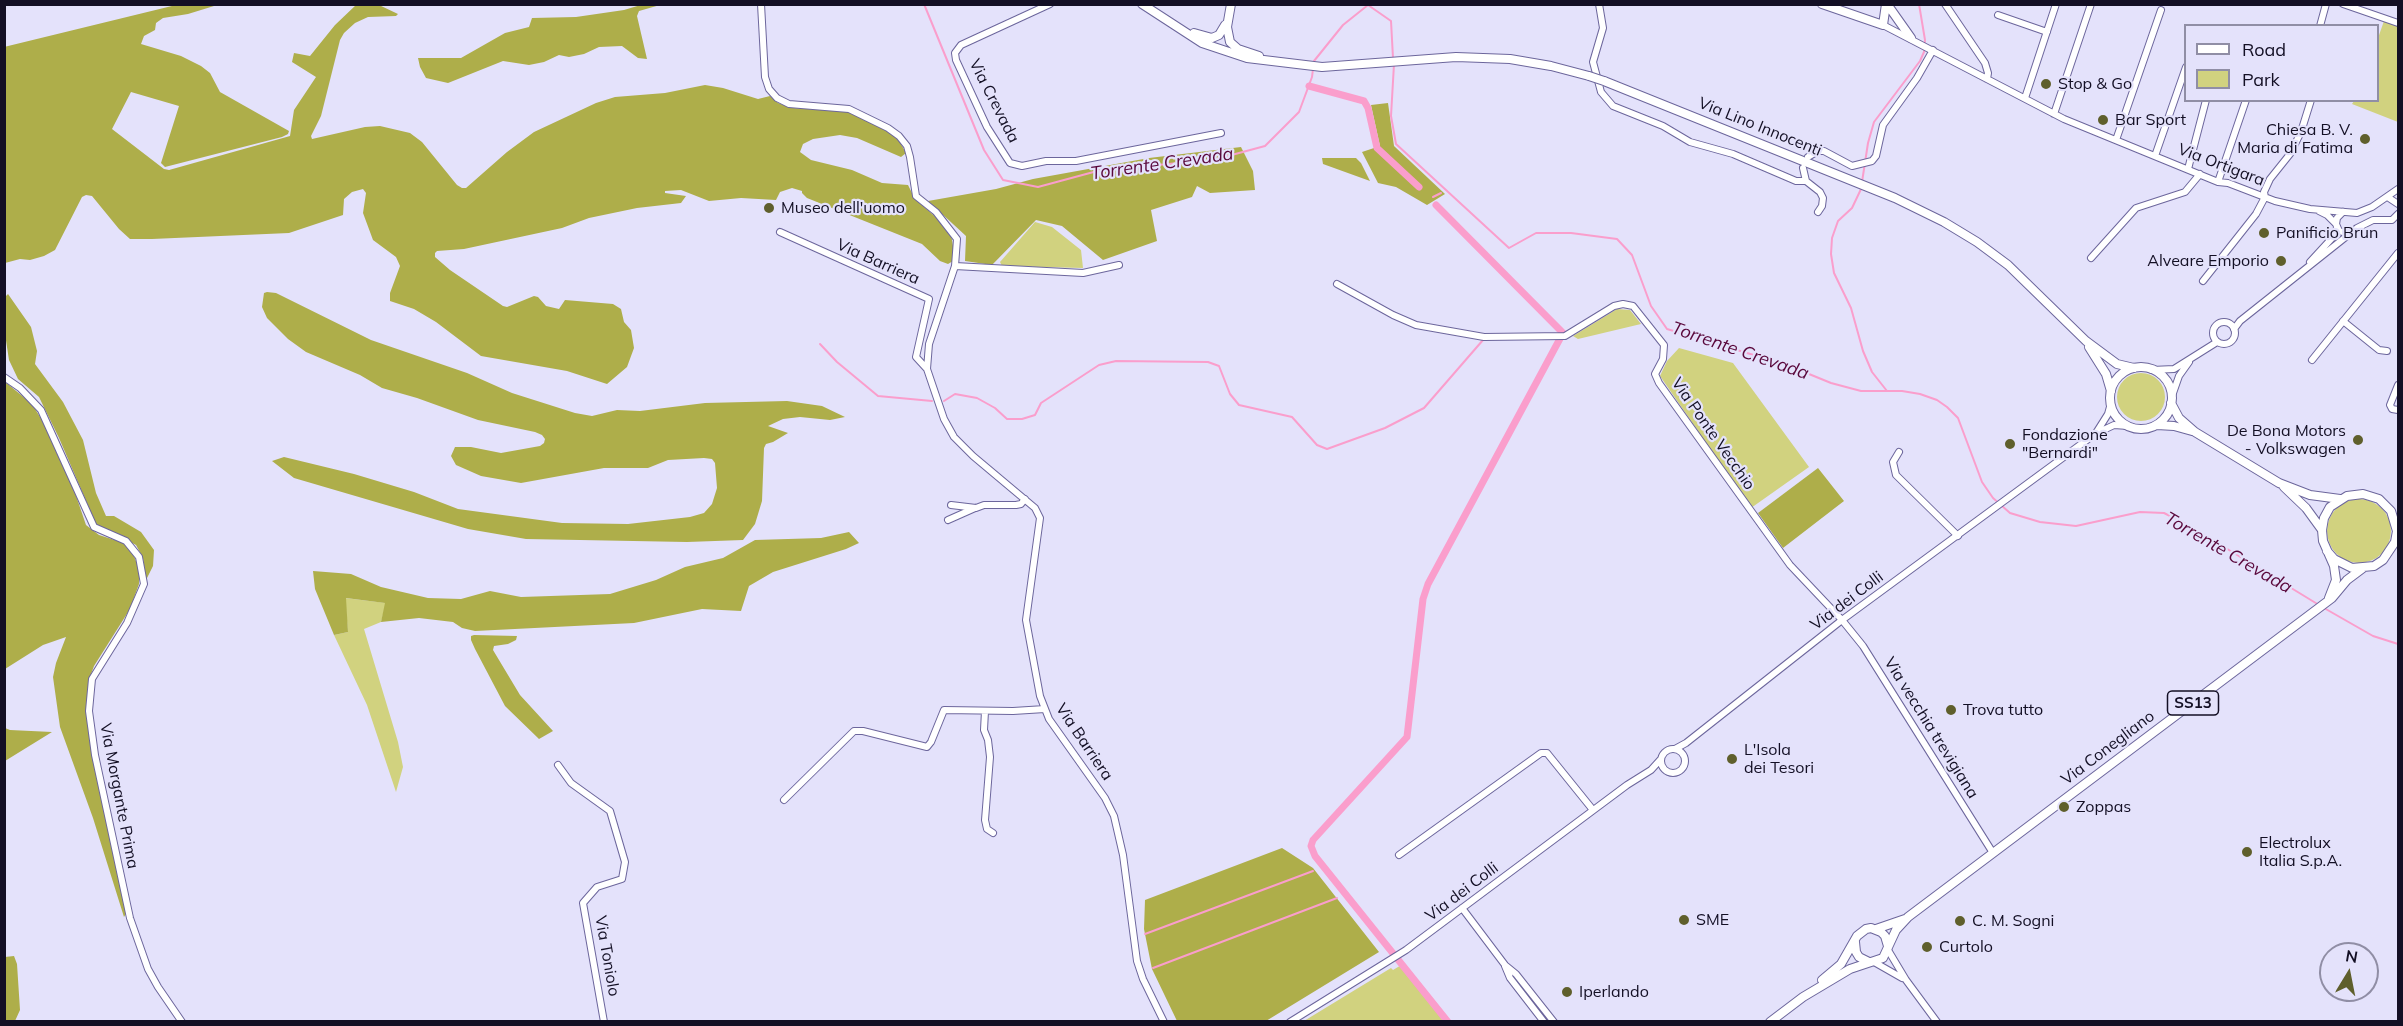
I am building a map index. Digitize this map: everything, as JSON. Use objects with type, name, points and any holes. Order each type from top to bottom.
[{"type":"main road","points":[[1142,4],[1202,43],[1247,58],[1282,62]]},
{"type":"main road","points":[[1169,22],[1203,37],[1212,38],[1222,32],[1231,4]]},
{"type":"main road","name":"Via Ortigara","points":[[1822,4],[1885,26]]},
{"type":"main road","points":[[1885,26],[1887,4]]},
{"type":"main road","points":[[1887,4],[1914,40]]},
{"type":"main road","points":[[1885,26],[1892,22],[1894,15]]},
{"type":"main road","points":[[1228,17],[1227,34],[1233,47],[1282,62]]},
{"type":"main road","name":"Via Lino Innocenti","points":[[1282,62],[1322,67],[1456,57],[1510,59],[1551,66],[1604,81],[1848,178],[1936,218],[1977,242],[2008,265],[2086,341],[2116,364],[2134,368]]},
{"type":"main road","name":"Via Lino Innocenti","points":[[2086,341],[2106,374],[2111,391]]},
{"type":"main road","points":[[2195,432],[2174,426],[2157,425],[2143,429],[2128,426],[2114,413],[2110,403],[2111,391],[2120,376],[2134,368],[2152,370],[2166,380],[2179,418],[2195,432],[2279,483],[2310,495],[2340,499]]},
{"type":"main road","points":[[2157,425],[2164,419],[2171,399]]},
{"type":"main road","points":[[2279,483],[2306,508],[2322,530],[2334,566],[2336,580],[2326,603]]},
{"type":"main road","name":"SS13","points":[[2326,603],[2347,580],[2363,568],[2374,566],[2383,560],[2397,540],[2395,512],[2379,499],[2364,494],[2355,494],[2340,499]]},
{"type":"main road","points":[[2322,530],[2327,513],[2340,499]]},
{"type":"main road","points":[[2328,551],[2343,564],[2363,568]]},
{"type":"main road","name":"Via Conegliano","points":[[1888,948],[1896,930],[1908,917],[2326,603]]},
{"type":"main road","name":"Via Conegliano","points":[[1876,929],[1908,917]]},
{"type":"main road","points":[[1770,1022],[1841,964],[1861,932],[1871,928],[1885,936],[1888,948],[1883,958],[1850,969],[1803,997]]},
{"type":"main road","points":[[1855,941],[1856,952],[1863,960],[1871,962]]},
{"type":"street","name":"Via Barriera","points":[[761,4],[765,77],[769,89],[777,98],[789,104],[849,109],[899,136],[907,146],[916,195],[936,212],[957,239],[956,266],[929,344],[927,369],[944,419],[954,437],[965,450],[1035,508],[1041,522],[1026,620],[1040,696],[1049,719],[1105,798],[1114,816],[1122,849],[1137,961],[1164,1022]]},
{"type":"street","name":"Via Crevada","points":[[1050,4],[956,49],[956,60],[987,127],[1010,163],[1022,166],[1046,161],[1076,161],[1221,133]]},
{"type":"street","points":[[1599,4],[1603,28],[1593,62],[1601,92],[1613,106],[1663,126],[1690,142],[1733,154],[1796,181],[1806,181]]},
{"type":"street","points":[[1945,4],[1985,63],[1987,79]]},
{"type":"street","points":[[2025,98],[2056,4]]},
{"type":"street","points":[[2054,114],[2091,4]]},
{"type":"street","points":[[2321,24],[2326,4]]},
{"type":"street","points":[[2343,4],[2398,23]]},
{"type":"street","points":[[2116,140],[2161,10]]},
{"type":"street","points":[[1998,15],[2047,32]]},
{"type":"street","name":"Via Ortigara","points":[[1885,26],[2054,114],[2218,182],[2313,209],[2344,212]]},
{"type":"street","points":[[1808,157],[1818,151],[1824,151],[1846,164],[1860,165],[1876,156],[1881,130],[1886,120],[1917,78],[1931,48]]},
{"type":"street","points":[[2155,156],[2184,73]]},
{"type":"street","points":[[2188,169],[2205,102]]},
{"type":"street","points":[[2218,182],[2245,102]]},
{"type":"street","points":[[2203,281],[2256,214],[2265,197],[2264,192],[2270,179],[2290,154],[2306,119],[2310,102]]},
{"type":"street","points":[[1803,168],[1806,181],[1821,195],[1822,206],[1818,212]]},
{"type":"street","points":[[2091,258],[2136,208],[2185,192],[2200,174]]},
{"type":"street","points":[[2250,192],[2270,179]]},
{"type":"street","points":[[2389,198],[2398,189]]},
{"type":"street","points":[[2305,269],[2333,237],[2338,215],[2344,212],[2366,211],[2382,199],[2389,198],[2398,204]]},
{"type":"street","points":[[2378,204],[2377,213],[2385,219],[2398,222]]},
{"type":"street","name":"Via Ortigara","points":[[2313,209],[2327,215],[2336,226]]},
{"type":"street","points":[[2352,213],[2357,218],[2356,228]]},
{"type":"street","points":[[2215,340],[2213,329],[2218,324],[2232,326],[2240,321],[2356,228],[2369,221],[2385,219],[2398,214]]},
{"type":"street","points":[[2336,226],[2342,233],[2349,234]]},
{"type":"street","name":"Via Barriera","points":[[780,232],[929,299],[916,357],[927,369]]},
{"type":"street","points":[[2312,360],[2398,253]]},
{"type":"street","points":[[956,266],[1083,273],[1119,265]]},
{"type":"street","name":"Via Ponte Vecchio","points":[[1337,284],[1399,319],[1416,325],[1484,337],[1565,336],[1614,306],[1623,304],[1633,306],[1664,345],[1663,359],[1655,374],[1659,383],[1790,565],[1842,620]]},
{"type":"street","points":[[2343,321],[2379,350],[2387,351]]},
{"type":"street","points":[[2215,340],[2224,344],[2231,342],[2234,336],[2232,326]]},
{"type":"street","points":[[2152,370],[2174,369],[2191,360],[2215,340]]},
{"type":"street","points":[[2171,399],[2179,376],[2191,360]]},
{"type":"street","name":"Via Morgante Prima","points":[[4,377],[20,388],[41,410],[94,527],[126,541],[139,557],[144,584],[131,616],[92,679],[89,711],[95,755],[130,918],[148,969],[182,1022]]},
{"type":"street","points":[[2398,385],[2390,405],[2392,409],[2398,410]]},
{"type":"street","points":[[2096,434],[2108,414],[2110,403]]},
{"type":"street","points":[[2096,434],[2114,425],[2128,426]]},
{"type":"street","name":"Via dei Colli","points":[[1290,1022],[1399,955],[1627,784],[1644,775],[1667,751],[1675,749],[1698,733],[1842,620],[2096,434]]},
{"type":"street","points":[[1899,452],[1893,462],[1896,475],[1958,536]]},
{"type":"street","points":[[948,520],[984,505],[1016,505],[1021,504],[1025,499]]},
{"type":"street","points":[[951,505],[976,508]]},
{"type":"street","name":"Via vecchia trevigiana","points":[[1842,620],[1881,673],[1993,854]]},
{"type":"street","points":[[784,800],[854,731],[863,731],[927,747],[944,710],[1045,709]]},
{"type":"street","points":[[984,711],[984,730],[990,757],[985,820],[987,829],[993,833]]},
{"type":"street","name":"Via dei Colli","points":[[1644,775],[1666,771],[1674,773],[1682,769],[1684,758],[1698,733]]},
{"type":"street","points":[[1675,749],[1681,752],[1684,758]]},
{"type":"street","points":[[1400,855],[1541,753],[1547,753],[1593,810]]},
{"type":"street","points":[[1661,759],[1666,771]]},
{"type":"street","name":"Via Toniolo","points":[[558,765],[571,783],[610,811],[625,862],[622,879],[597,887],[583,903],[604,1022]]},
{"type":"street","points":[[1462,908],[1505,965],[1516,974],[1554,1022]]},
{"type":"street","points":[[1888,948],[1905,980],[1937,1022]]},
{"type":"street","points":[[1871,962],[1888,968],[1905,980]]},
{"type":"street","points":[[1505,965],[1510,978],[1544,1022]]},
{"type":"green space","points":[[2384,21],[2398,26],[2398,122],[2352,104],[2353,102],[2379,102],[2379,35]]},
{"type":"green space","points":[[1035,222],[1052,227],[1081,250],[1083,268],[1002,266],[1000,262]]},
{"type":"green space","points":[[1617,309],[1630,310],[1641,324],[1578,339],[1573,336]]},
{"type":"green space","points":[[1679,348],[1733,363],[1809,467],[1751,508],[1660,376],[1667,361]]},
{"type":"green space","points":[[2136,373],[2146,373],[2161,383],[2165,397],[2161,411],[2155,417],[2146,421],[2136,421],[2121,411],[2117,402],[2117,392],[2127,377]]},
{"type":"green space","points":[[2359,499],[2371,501],[2382,508],[2389,519],[2391,531],[2389,543],[2382,554],[2371,561],[2359,563],[2347,561],[2336,554],[2329,543],[2327,531],[2329,519],[2336,508],[2347,501]]},
{"type":"green space","points":[[345,598],[386,603],[381,622],[364,629],[398,742],[403,767],[396,792],[367,705],[334,635],[348,632]]},
{"type":"green space","points":[[1403,964],[1448,1021],[1304,1021],[1391,968],[1393,970]]},
{"type":"shaded area","points":[[644,4],[660,5],[639,11],[637,16],[647,59],[638,58],[622,46],[599,47],[584,54],[569,57],[559,55],[544,62],[529,65],[503,61],[448,83],[426,78],[420,67],[418,58],[461,58],[505,33],[529,27],[532,18],[576,17],[624,10]]},
{"type":"shaded area","points":[[176,5],[214,6],[188,14],[163,18],[156,23],[155,30],[144,36],[141,44],[181,56],[201,66],[210,73],[220,92],[289,131],[282,137],[165,167],[161,163],[179,106],[131,92],[112,129],[164,169],[169,170],[290,136],[294,110],[316,77],[292,62],[294,53],[310,56],[335,25],[356,5],[379,5],[398,14],[368,17],[355,23],[344,33],[340,40],[321,116],[311,136],[312,139],[365,127],[380,126],[410,133],[422,142],[457,185],[466,188],[534,132],[596,103],[615,97],[665,93],[705,85],[758,99],[770,96],[778,103],[793,108],[850,112],[888,131],[898,139],[906,153],[901,157],[857,138],[840,135],[813,139],[803,144],[800,152],[811,160],[852,170],[882,183],[908,185],[915,199],[946,226],[951,234],[953,261],[948,264],[940,261],[922,244],[807,198],[802,191],[792,188],[780,192],[776,200],[741,198],[709,201],[681,190],[665,191],[665,193],[686,196],[681,203],[637,208],[589,218],[562,228],[435,253],[435,257],[450,270],[503,306],[507,307],[534,296],[546,306],[559,309],[565,300],[613,304],[621,309],[624,322],[631,330],[634,348],[627,367],[607,384],[567,371],[481,356],[436,322],[414,309],[390,301],[390,293],[400,266],[396,257],[373,240],[363,213],[366,193],[363,189],[352,192],[344,199],[343,215],[289,233],[152,239],[130,239],[92,196],[86,195],[82,197],[55,250],[30,260],[20,259],[5,263],[4,47]]},
{"type":"shaded area","points":[[1388,103],[1394,146],[1445,194],[1427,205],[1396,187],[1378,183],[1362,152],[1380,146],[1371,105]]},
{"type":"shaded area","points":[[1241,147],[1253,171],[1255,190],[1210,193],[1197,186],[1192,197],[1151,210],[1157,241],[1103,260],[1062,226],[1036,220],[992,265],[965,261],[966,236],[928,201],[1149,158]]},
{"type":"shaded area","points":[[1322,158],[1356,158],[1370,181],[1323,164]]},
{"type":"shaded area","points":[[264,293],[276,293],[371,340],[467,373],[512,393],[575,413],[592,416],[617,410],[640,411],[705,403],[787,401],[822,406],[845,417],[830,420],[800,417],[783,419],[768,426],[788,433],[766,444],[764,448],[762,501],[755,524],[743,540],[687,542],[526,539],[468,529],[294,478],[272,461],[284,457],[354,474],[414,492],[458,509],[562,523],[628,524],[690,517],[704,513],[712,504],[717,488],[715,463],[712,459],[704,458],[668,460],[648,468],[604,468],[521,483],[481,476],[456,465],[451,456],[455,447],[471,447],[501,453],[540,446],[545,439],[535,432],[478,420],[382,388],[360,375],[306,352],[288,339],[267,318],[262,307]]},
{"type":"shaded area","points":[[8,294],[31,327],[37,351],[35,364],[63,402],[83,440],[96,493],[106,516],[114,516],[141,532],[154,550],[153,566],[146,580],[143,558],[136,545],[96,524],[39,397],[18,379],[9,360],[5,334],[4,298]]},
{"type":"shaded area","points":[[4,381],[32,404],[45,425],[72,484],[86,525],[99,535],[124,543],[134,556],[139,569],[139,584],[130,609],[94,666],[87,696],[89,731],[128,910],[124,917],[93,818],[60,727],[53,677],[66,637],[43,645],[5,669]]},
{"type":"shaded area","points":[[1818,468],[1844,501],[1783,548],[1758,513]]},
{"type":"shaded area","points":[[849,532],[859,543],[773,572],[749,586],[741,611],[702,609],[634,623],[475,631],[462,628],[453,622],[419,618],[381,622],[385,603],[346,598],[348,632],[334,635],[315,589],[313,571],[351,574],[381,587],[428,598],[461,599],[490,591],[521,597],[610,594],[656,580],[685,567],[723,558],[755,540],[821,538]]},
{"type":"shaded area","points":[[471,636],[517,636],[516,640],[508,644],[494,646],[493,650],[520,695],[553,731],[539,739],[505,706],[471,640]]},
{"type":"shaded area","points":[[5,728],[10,730],[52,732],[5,761]]},
{"type":"shaded area","points":[[1282,848],[1313,868],[1379,952],[1266,1021],[1177,1021],[1152,969],[1144,929],[1145,900]]},
{"type":"shaded area","points":[[14,956],[17,964],[20,1010],[15,1021],[5,1021],[5,957]]},
{"type":"waterway","name":"Torrente Crevada","points":[[924,4],[984,150],[1003,180],[1038,187],[1101,170],[1213,160],[1265,146],[1299,112],[1312,77],[1314,61],[1343,25],[1368,5],[1391,21],[1393,58]]},
{"type":"waterway","points":[[1862,182],[1874,122],[1920,61],[1924,52],[1925,40],[1919,4]]},
{"type":"waterway","name":"Torrente Crevada","points":[[1394,64],[1391,116],[1396,144],[1509,248],[1536,233],[1571,233],[1617,239],[1632,255],[1651,306],[1667,329],[1787,365],[1831,383],[1861,391],[1902,391],[1937,400],[1958,418],[1982,482],[1993,498],[2010,513],[2040,522],[2076,526],[2140,512],[2164,513],[2188,525],[2319,605]]},
{"type":"waterway","points":[[1309,86],[1364,101],[1368,108],[1377,148],[1419,187]]},
{"type":"waterway","points":[[1862,187],[1852,208],[1838,221],[1832,238],[1831,254],[1834,273],[1851,308],[1863,351],[1872,372],[1887,391]]},
{"type":"waterway","points":[[1433,197],[1441,193]]},
{"type":"waterway","points":[[1436,205],[1563,333],[1428,584],[1423,599],[1407,737],[1313,840],[1311,846],[1315,856],[1448,1022]]},
{"type":"waterway","points":[[944,401],[955,394],[977,398],[995,408],[1007,419],[1022,419],[1035,415],[1041,403],[1099,365],[1116,361],[1208,362],[1219,366],[1230,394],[1239,405],[1292,417],[1317,445],[1327,449],[1385,428],[1424,408],[1483,340]]},
{"type":"waterway","points":[[820,344],[837,362],[878,396],[932,401]]},
{"type":"waterway","name":"Torrente Crevada","points":[[2324,608],[2373,636],[2398,644]]},
{"type":"waterway","points":[[1145,934],[1313,871]]},
{"type":"waterway","points":[[1153,968],[1337,898]]},
{"type":"place","name":"Stop & Go","points":[[2046,84]]},
{"type":"place","name":"Bar Sport","points":[[2103,120]]},
{"type":"place","name":"Chiesa B. V. Maria di Fatima","points":[[2365,139]]},
{"type":"place","name":"Museo dell'uomo","points":[[769,208]]},
{"type":"place","name":"Panificio Brun","points":[[2264,233]]},
{"type":"place","name":"Alveare Emporio","points":[[2281,261]]},
{"type":"place","name":"De Bona Motors - Volkswagen","points":[[2358,440]]},
{"type":"place","name":"Fondazione \"Bernardi\"","points":[[2010,444]]},
{"type":"place","name":"Trova tutto","points":[[1951,710]]},
{"type":"place","name":"L'Isola dei Tesori","points":[[1732,759]]},
{"type":"place","name":"Zoppas","points":[[2064,807]]},
{"type":"place","name":"Electrolux Italia S.p.A.","points":[[2247,852]]},
{"type":"place","name":"SME","points":[[1684,920]]},
{"type":"place","name":"C. M. Sogni","points":[[1960,921]]},
{"type":"place","name":"Curtolo","points":[[1927,947]]},
{"type":"place","name":"Iperlando","points":[[1567,992]]}]
